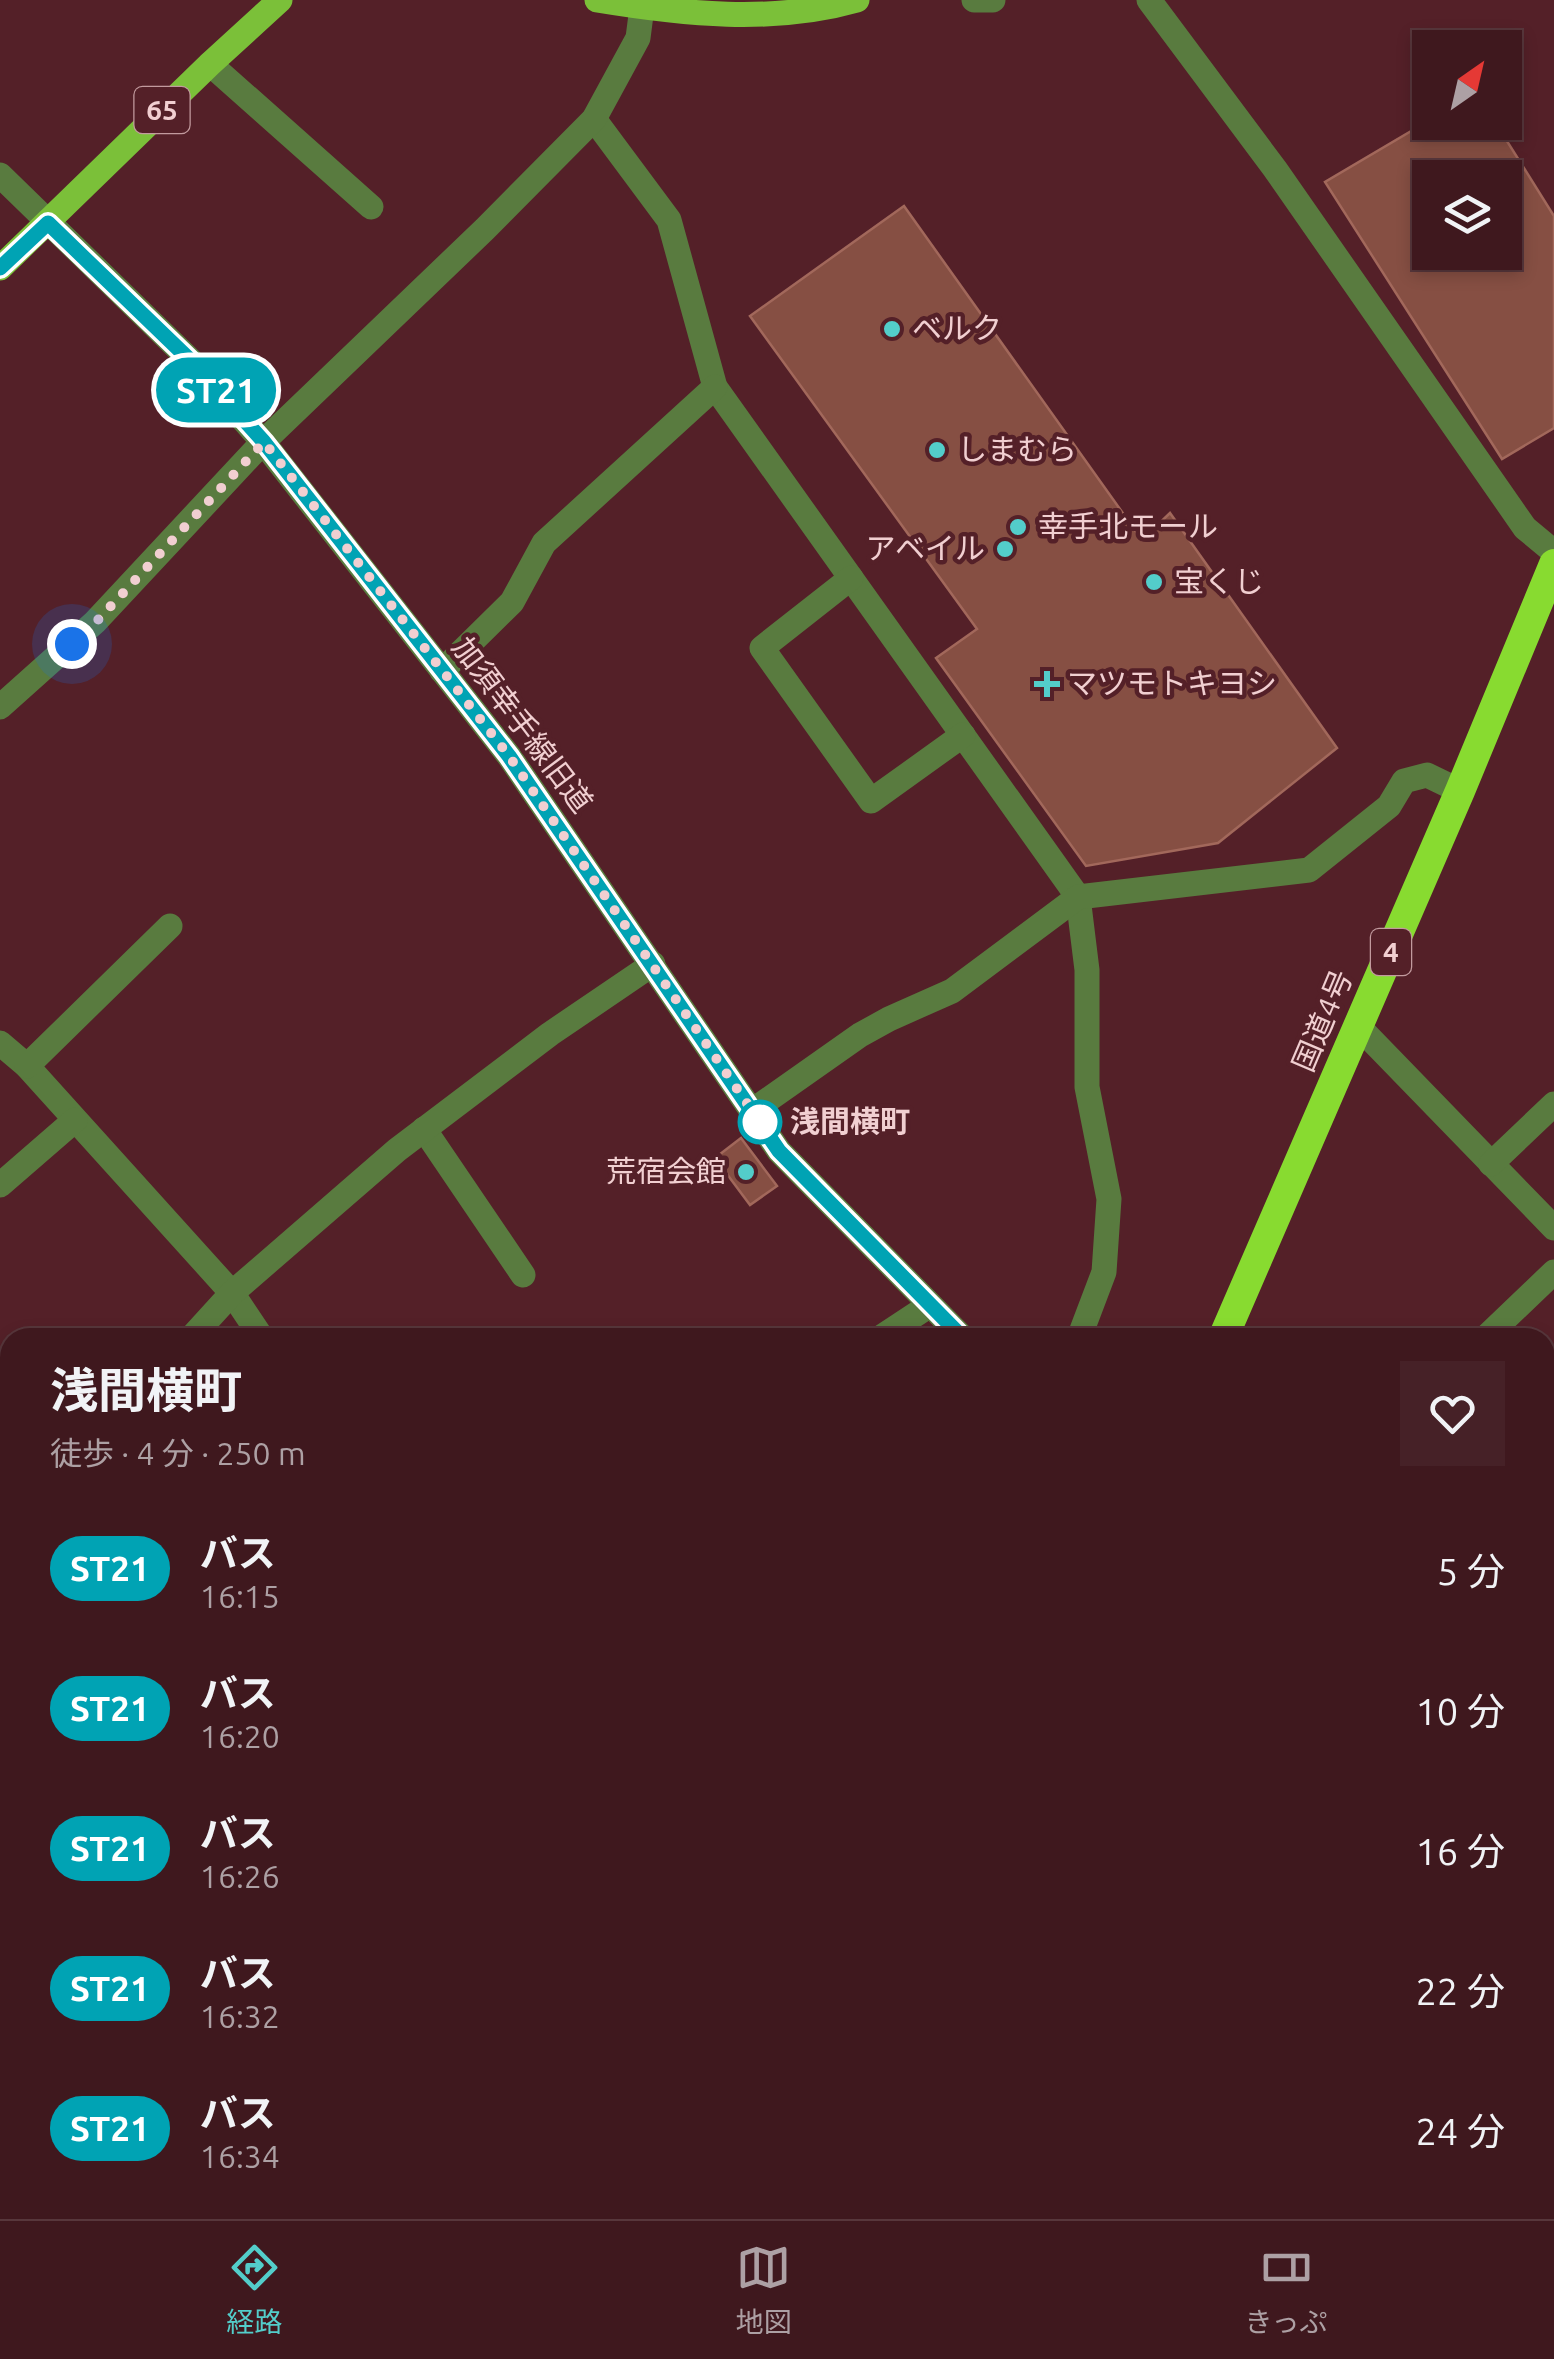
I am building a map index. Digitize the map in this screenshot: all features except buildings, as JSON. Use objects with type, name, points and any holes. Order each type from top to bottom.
[{"type":"highway","name":"国道4号","points":[[1227,1328],[1554,564]]},
{"type":"main road","name":"65","points":[[0,268],[280,0]]},
{"type":"main road","points":[[598,0],[740,15],[816,10],[857,0]]},
{"type":"street","points":[[974,0],[993,0]]},
{"type":"street","points":[[1150,0],[1275,169],[1525,528],[1554,552]]},
{"type":"street","points":[[0,708],[96,622],[264,442],[594,119],[638,38],[642,7]]},
{"type":"street","points":[[210,64],[371,207]]},
{"type":"street","points":[[594,119],[669,220],[715,387],[1078,898],[1087,970],[1087,1087],[1109,1199],[1104,1272],[1083,1328]]},
{"type":"street","name":"加須幸手線旧道","points":[[0,175],[192,362],[264,442],[509,756],[779,1151],[953,1328]]},
{"type":"street","points":[[442,671],[512,602],[544,543],[715,387]]},
{"type":"street","points":[[851,578],[762,648],[805,710],[871,801],[962,735]]},
{"type":"street","points":[[752,1111],[860,1036],[952,991],[1078,898],[1308,870],[1389,806],[1404,781],[1427,775],[1460,791]]},
{"type":"street","points":[[27,1066],[170,926]]},
{"type":"street","points":[[201,1328],[232,1294],[397,1150],[550,1034],[653,964]]},
{"type":"street","points":[[1359,1027],[1554,1228]]},
{"type":"street","points":[[0,1043],[27,1066],[232,1294],[255,1328]]},
{"type":"street","points":[[1491,1164],[1554,1104]]},
{"type":"street","points":[[0,1185],[75,1120]]},
{"type":"street","points":[[424,1129],[523,1274]]},
{"type":"street","points":[[1495,1328],[1554,1272]]},
{"type":"street","points":[[895,1328],[930,1304]]},
{"type":"path","points":[[779,1151],[835,1111]]},
{"type":"bus line","name":"ST21","points":[[0,268],[48,223],[192,362],[264,442],[509,756],[779,1151],[953,1328]]},
{"type":"place","name":"ベルク","points":[[892,329]]},
{"type":"place","name":"しまむら","points":[[937,450]]},
{"type":"place","name":"幸手北モール","points":[[1018,527]]},
{"type":"place","name":"アベイル","points":[[1005,549]]},
{"type":"place","name":"宝くじ","points":[[1154,582]]},
{"type":"place","name":"マツモトキヨシ","points":[[1047,684]]},
{"type":"place","name":"浅間横町","points":[[760,1122]]},
{"type":"place","name":"荒宿会館","points":[[746,1172]]},
{"type":"route","points":[[72,644],[264,442],[509,756],[766,1131],[760,1122]]}]
